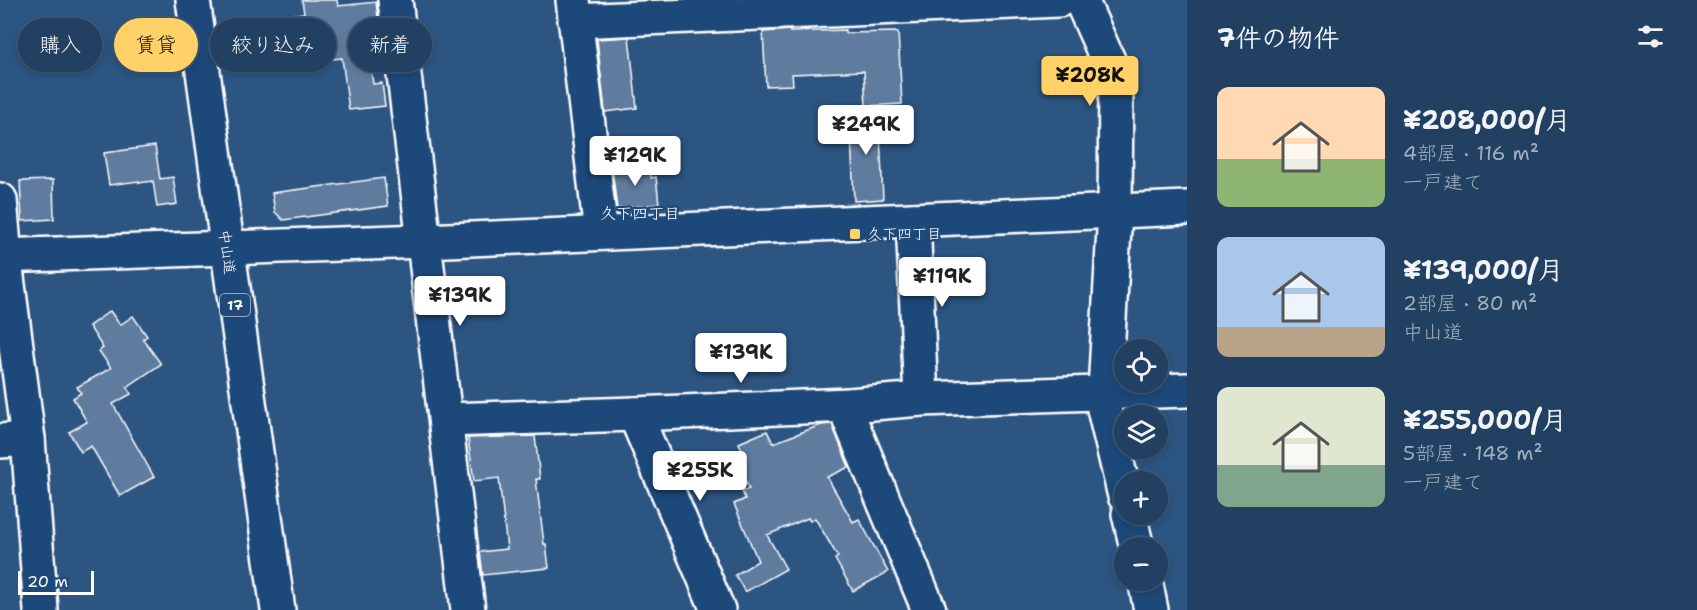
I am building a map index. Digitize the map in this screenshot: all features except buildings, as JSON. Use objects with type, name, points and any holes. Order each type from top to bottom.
[{"type":"main road","name":"中山道","points":[[193,0],[278,610]]},
{"type":"main road","points":[[395,0],[468,610]]},
{"type":"main road","points":[[601,233],[574,10],[1059,0]]},
{"type":"main road","points":[[1081,0],[1116,78],[1115,211],[1104,408],[1119,471]]},
{"type":"main road","points":[[0,200],[14,440],[41,610]]},
{"type":"main road","points":[[2,256],[1187,208]]},
{"type":"main road","points":[[913,220],[921,399]]},
{"type":"main road","points":[[446,420],[1187,390]]},
{"type":"main road","points":[[849,405],[850,420],[929,610]]},
{"type":"main road","points":[[635,414],[718,610]]},
{"type":"main road","points":[[1147,591],[1151,610]]},
{"type":"place","name":"久下四丁目","points":[[855,234]]},
{"type":"district","name":"久下四丁目","points":[[640,213]]}]
